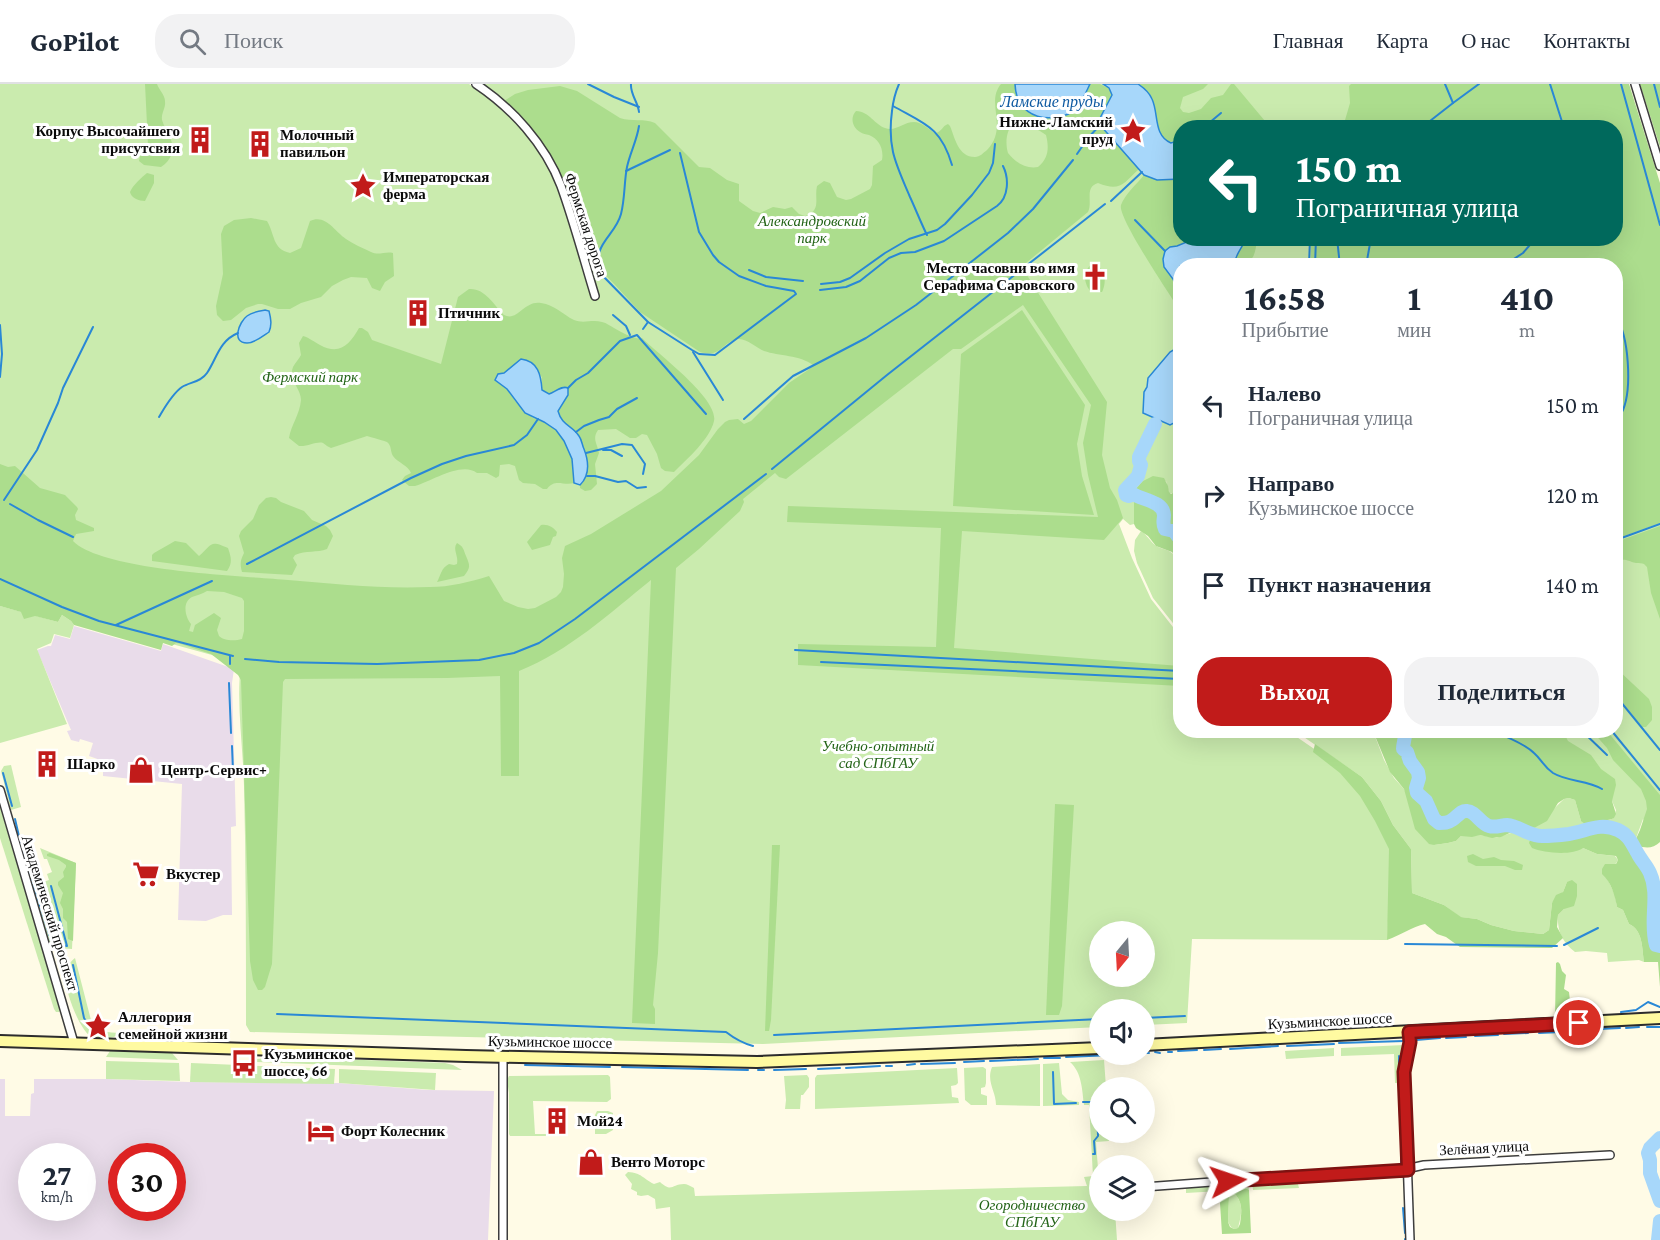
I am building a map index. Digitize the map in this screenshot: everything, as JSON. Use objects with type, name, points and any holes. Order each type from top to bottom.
[{"type":"main road","name":"Кузьминское шоссе","points":[[1155,1044],[1660,1018]]},
{"type":"main road","name":"Кузьминское шоссе","points":[[0,1041],[503,1057],[769,1062],[1089,1048]]},
{"type":"street","name":"Фермская дорога","points":[[476,84],[517,118],[538,144],[550,164],[560,185],[595,296]]},
{"type":"street","points":[[1635,84],[1660,166]]},
{"type":"street","name":"Академический проспект","points":[[0,790],[74,1043]]},
{"type":"street","points":[[1409,1032],[1410,1042],[1404,1072],[1410,1240]]},
{"type":"street","points":[[503,1057],[503,1240]]},
{"type":"street","name":"Зелёная улица","points":[[1155,1186],[1408,1170],[1424,1165],[1610,1155]]},
{"type":"shaded area","points":[[74,626],[161,651],[163,644],[234,669],[232,683],[236,826],[231,827],[232,915],[223,915],[206,921],[178,920],[182,784],[103,776],[103,761],[89,756],[93,743],[80,739],[79,742],[71,740],[67,731],[71,730],[37,650],[51,646],[55,635],[70,639]]},
{"type":"shaded area","points":[[0,1079],[5,1079],[5,1116],[30,1116],[34,1079],[339,1083],[428,1090],[494,1091],[488,1240],[0,1240]]},
{"type":"green space","points":[[0,84],[469,84],[510,117],[543,158],[558,189],[586,278],[593,276],[571,206],[556,168],[539,141],[519,116],[482,84],[1615,84],[1660,249],[1660,839],[1643,819],[1635,841],[1621,828],[1606,824],[1556,833],[1526,830],[1534,828],[1564,799],[1575,800],[1581,821],[1609,820],[1614,818],[1616,810],[1612,801],[1450,738],[1623,738],[1623,258],[1173,258],[1173,494],[1169,493],[1166,481],[1134,495],[1134,524],[1130,525],[1123,519],[1119,524],[1151,599],[1173,627],[1173,738],[1298,738],[1345,770],[1392,847],[1387,940],[1192,939],[1187,1023],[1155,1025],[1155,999],[1089,999],[1089,1028],[763,1044],[250,1032],[246,1025],[245,816],[239,693],[241,663],[81,619],[0,588]]},
{"type":"green space","points":[[145,84],[157,84],[165,99],[162,120],[172,142],[172,150],[170,158],[161,167],[144,165],[139,161],[148,145]]},
{"type":"green space","name":"Александровский парк","points":[[1001,84],[1015,84],[1023,106],[1030,113],[1049,119],[1069,113],[1078,105],[1090,84],[1107,86],[1111,95],[1099,123],[1139,169],[1121,185],[1111,187],[1098,183],[1094,185],[1090,191],[1088,212],[1024,266],[1025,272],[1107,402],[1102,455],[1110,488],[1123,518],[1104,540],[962,531],[954,648],[1173,665],[1173,686],[798,665],[798,644],[936,647],[941,528],[787,522],[788,506],[1098,517],[1083,443],[1091,405],[1023,305],[961,349],[953,349],[786,479],[775,473],[743,499],[740,511],[676,568],[658,953],[653,1005],[655,1024],[632,1023],[651,580],[572,642],[519,671],[519,776],[501,776],[500,676],[285,679],[283,682],[272,964],[265,987],[258,990],[253,980],[250,961],[241,680],[238,675],[211,654],[181,644],[176,643],[172,646],[163,643],[161,650],[74,625],[62,615],[58,622],[35,616],[24,619],[21,612],[0,606],[0,464],[8,467],[15,466],[40,488],[65,495],[78,509],[75,515],[76,520],[94,528],[94,531],[76,534],[73,541],[89,551],[113,559],[208,574],[376,587],[445,586],[489,576],[504,601],[518,607],[535,608],[561,592],[564,574],[562,558],[565,546],[591,534],[661,491],[699,455],[725,422],[738,419],[744,424],[751,421],[789,383],[813,365],[796,357],[764,351],[741,339],[732,341],[717,352],[700,352],[640,312],[586,255],[548,154],[526,123],[504,101],[528,90],[560,86],[577,91],[620,118],[655,123],[699,167],[710,168],[727,180],[739,184],[739,201],[753,211],[760,213],[773,207],[785,209],[792,207],[805,216],[814,211],[817,186],[824,181],[830,183],[837,197],[846,200],[870,189],[872,185],[873,166],[882,160],[882,152],[876,139],[861,133],[855,127],[853,119],[856,111],[889,129],[917,122],[935,133],[948,124],[961,150],[969,156],[977,157],[987,150],[996,133],[995,99]],"holes":[[[1015,121],[1022,122],[1046,135],[1047,152],[1038,167],[1022,164],[1008,153],[1007,136],[1010,128]],[[207,591],[224,592],[242,598],[244,601],[242,639],[230,640],[219,636],[217,630],[221,618],[214,613],[195,625],[193,632],[189,631],[191,624],[186,614],[189,599]]]},
{"type":"green space","points":[[1138,84],[1208,84],[1203,89],[1183,97],[1180,108],[1183,112],[1189,113],[1201,109],[1211,98],[1223,95],[1231,84],[1234,84],[1264,120],[1173,120],[1172,142],[1166,140],[1159,129],[1154,105],[1148,92]]},
{"type":"green space","points":[[1351,84],[1629,84],[1660,183],[1660,523],[1623,536],[1623,258],[1311,258],[1311,246],[1623,246],[1623,120],[1345,120],[1350,103],[1349,86]]},
{"type":"green space","points":[[1640,84],[1660,84],[1660,147]]},
{"type":"green space","points":[[147,173],[154,175],[154,183],[145,201],[134,197],[130,192]]},
{"type":"green space","points":[[1144,175],[1157,180],[1173,179],[1173,246],[1179,246],[1164,267],[1173,280],[1173,300],[1127,225],[1121,205]]},
{"type":"green space","points":[[251,218],[267,221],[277,245],[290,253],[301,248],[310,221],[321,220],[330,224],[346,239],[371,252],[393,253],[394,276],[385,282],[380,291],[372,288],[367,278],[351,277],[332,286],[321,297],[290,309],[278,309],[258,304],[246,308],[231,320],[223,321],[217,315],[216,306],[223,274],[221,234],[224,226],[234,220]]},
{"type":"green space","points":[[1242,246],[1256,246],[1252,258],[1236,258]]},
{"type":"green space","points":[[1091,265],[1100,267],[1104,274],[1102,292],[1091,292],[1087,285],[1085,275]]},
{"type":"green space","name":"Фермский парк","points":[[469,289],[480,291],[504,315],[513,316],[530,305],[541,303],[574,320],[604,322],[627,335],[642,338],[686,377],[707,401],[713,412],[714,421],[708,435],[674,472],[661,468],[647,435],[642,434],[636,438],[630,438],[616,429],[598,430],[595,439],[599,453],[595,464],[597,484],[591,490],[585,491],[580,488],[580,485],[583,482],[586,453],[576,432],[565,425],[561,419],[558,411],[564,401],[561,388],[549,394],[542,390],[542,377],[521,360],[504,373],[497,382],[507,389],[515,401],[533,418],[556,430],[564,440],[572,459],[574,483],[556,483],[543,489],[535,484],[523,483],[519,480],[515,466],[509,464],[500,465],[499,476],[496,478],[487,473],[463,469],[415,486],[409,486],[402,480],[411,473],[393,456],[387,442],[367,436],[331,448],[323,443],[299,446],[289,438],[301,400],[292,372],[301,355],[299,343],[303,336],[327,348],[339,349],[352,339],[359,328],[362,328],[368,332],[372,340],[441,364],[458,297]]},
{"type":"green space","points":[[1022,310],[1085,405],[1077,444],[1082,476],[1094,515],[953,506],[961,354]]},
{"type":"green space","points":[[1153,476],[1164,478],[1169,492],[1173,493],[1173,553],[1156,546],[1134,524],[1134,491],[1143,481]]},
{"type":"green space","points":[[271,497],[304,511],[312,520],[326,526],[333,536],[327,549],[295,555],[293,558],[297,565],[292,575],[242,572],[241,562],[244,553],[239,536],[253,519],[259,505],[266,498]]},
{"type":"green space","points":[[541,525],[552,527],[557,532],[556,536],[553,537],[550,545],[532,550],[527,542]]},
{"type":"green space","points":[[1660,526],[1660,619],[1651,593],[1647,567],[1623,560],[1623,539]]},
{"type":"green space","points":[[1141,531],[1155,545],[1173,554],[1173,623],[1153,598],[1137,563],[1134,551],[1135,540]]},
{"type":"green space","points":[[175,541],[186,543],[199,556],[214,544],[228,548],[231,560],[229,568],[227,571],[152,561],[154,553]]},
{"type":"green space","points":[[457,543],[464,550],[469,564],[468,570],[464,576],[437,582],[446,566],[457,564],[455,548]]},
{"type":"green space","points":[[0,606],[58,622],[62,615],[74,625],[70,638],[54,634],[51,643],[37,649],[67,724],[0,743]]},
{"type":"green space","points":[[1623,675],[1649,699],[1652,707],[1652,720],[1646,727],[1642,727],[1623,703]]},
{"type":"green space","points":[[1305,738],[1376,738],[1384,760],[1394,778],[1404,789],[1434,845],[1456,841],[1461,836],[1480,835],[1496,838],[1517,831],[1531,837],[1530,843],[1583,848],[1597,854],[1615,856],[1618,860],[1607,878],[1615,895],[1617,907],[1623,910],[1629,924],[1637,930],[1644,962],[1639,960],[1608,962],[1607,953],[1575,952],[1570,948],[1561,936],[1558,921],[1558,915],[1564,909],[1567,882],[1563,892],[1552,903],[1549,930],[1543,934],[1514,931],[1477,919],[1460,917],[1444,905],[1412,893],[1411,849],[1393,825],[1381,801],[1362,777]]},
{"type":"green space","points":[[1376,738],[1566,738],[1591,755],[1601,769],[1615,779],[1616,785],[1612,801],[1616,814],[1612,819],[1585,824],[1581,821],[1575,800],[1569,798],[1558,803],[1547,821],[1534,828],[1492,838],[1480,835],[1461,836],[1456,841],[1434,845],[1429,844],[1415,829],[1404,789],[1390,772]]},
{"type":"green space","points":[[1598,738],[1613,738],[1660,795],[1660,842],[1655,846],[1637,846],[1635,841],[1647,809],[1646,801],[1641,789],[1613,760]]},
{"type":"green space","points":[[1315,744],[1362,777],[1381,801],[1393,825],[1411,849],[1412,893],[1444,905],[1461,917],[1477,919],[1514,931],[1543,934],[1549,930],[1552,903],[1556,895],[1563,892],[1567,882],[1572,880],[1577,884],[1574,906],[1564,909],[1558,915],[1557,927],[1563,938],[1552,948],[1460,947],[1425,924],[1387,940],[1389,849],[1360,796],[1340,773],[1313,752]]},
{"type":"green space","points":[[11,765],[21,807],[11,810],[1,771],[4,766]]},
{"type":"green space","points":[[1055,804],[1074,805],[1062,1006],[1059,1015],[1046,1015]]},
{"type":"green space","points":[[0,807],[59,1012],[54,1009],[0,838]]},
{"type":"green space","points":[[1600,828],[1612,831],[1629,841],[1649,875],[1654,945],[1660,948],[1660,987],[1658,962],[1644,962],[1637,930],[1629,924],[1623,910],[1617,907],[1612,889],[1602,874],[1605,864],[1616,864],[1618,860],[1616,856],[1597,854],[1583,848],[1565,853],[1543,851],[1532,848],[1529,843],[1531,837],[1563,837]]},
{"type":"green space","points":[[772,845],[780,845],[771,1020],[769,1031],[765,1031]]},
{"type":"green space","points":[[40,848],[76,863],[72,949],[57,948],[49,941],[21,851],[25,850],[37,884],[49,880],[47,874],[52,872]]},
{"type":"green space","points":[[50,853],[76,863],[73,941],[68,939],[67,922],[63,918],[60,903],[63,893],[58,885],[64,877],[63,872],[66,865],[47,856]]},
{"type":"green space","points":[[1473,854],[1483,859],[1494,857],[1514,861],[1523,865],[1522,870],[1505,866],[1476,866],[1468,862],[1467,856]]},
{"type":"green space","points":[[75,958],[92,1024],[101,1031],[119,1033],[114,1037],[90,1036],[77,1016],[65,980],[66,969]]},
{"type":"green space","points":[[1558,962],[1566,975],[1564,989],[1569,992],[1570,1001],[1561,1017],[1555,1017],[1556,963]]},
{"type":"green space","points":[[137,1031],[204,1034],[203,1038],[198,1040],[143,1038]]},
{"type":"green space","points":[[1404,1045],[1400,1083],[1395,1083],[1394,1054],[1341,1056],[1341,1048]]},
{"type":"green space","points":[[1334,1048],[1334,1056],[1286,1059],[1285,1051]]},
{"type":"green space","points":[[110,1051],[172,1053],[178,1060],[106,1057]]},
{"type":"green space","points":[[282,1057],[445,1063],[462,1070],[257,1062],[257,1059]]},
{"type":"green space","points":[[106,1061],[179,1063],[180,1081],[106,1079]]},
{"type":"green space","name":"Огородничество СПбГАУ","points":[[1089,1061],[1089,1065],[1104,1065],[1105,1077],[1089,1077],[1089,1105],[1084,1105],[1079,1076],[1070,1062]]},
{"type":"green space","points":[[191,1063],[335,1069],[334,1084],[190,1082]]},
{"type":"green space","points":[[1059,1063],[1062,1094],[1068,1100],[1079,1102],[1079,1105],[1043,1106],[1043,1064]]},
{"type":"green space","points":[[1040,1064],[1040,1106],[996,1105],[990,1077],[992,1067]]},
{"type":"green space","points":[[983,1067],[986,1069],[986,1083],[985,1087],[981,1088],[981,1094],[987,1096],[987,1105],[971,1105],[965,1100],[964,1068]]},
{"type":"green space","points":[[957,1068],[958,1083],[951,1086],[952,1097],[958,1098],[959,1103],[815,1109],[815,1078],[817,1075]]},
{"type":"green space","points":[[339,1069],[436,1073],[435,1090],[339,1083]]},
{"type":"green space","points":[[608,1075],[611,1099],[607,1102],[533,1101],[535,1134],[554,1134],[554,1136],[510,1136],[507,1080],[509,1076]]},
{"type":"green space","points":[[807,1075],[809,1087],[801,1095],[800,1109],[785,1109],[784,1076]]},
{"type":"green space","points":[[597,1111],[613,1113],[613,1130],[606,1134],[595,1134]]},
{"type":"green space","name":"Огородничество СПбГАУ","points":[[1091,1143],[1096,1143],[1097,1155],[1092,1155]]},
{"type":"green space","name":"Огородничество СПбГАУ","points":[[628,1172],[636,1173],[654,1184],[660,1182],[667,1187],[686,1184],[694,1188],[695,1196],[1087,1186],[1084,1177],[1089,1176],[1089,1221],[1116,1221],[1117,1240],[671,1240],[670,1207],[656,1209],[655,1199],[648,1195],[637,1195],[637,1192],[631,1189],[632,1184],[625,1175]]},
{"type":"green space","points":[[1297,1180],[1299,1188],[1253,1190],[1252,1182]]},
{"type":"green space","points":[[1248,1181],[1249,1190],[1244,1187],[1233,1192],[1241,1208],[1238,1228],[1234,1229],[1228,1222],[1229,1197],[1222,1197],[1220,1203],[1220,1191],[1186,1193],[1186,1187]]},
{"type":"green space","points":[[1235,1186],[1249,1190],[1251,1233],[1222,1234],[1220,1203],[1225,1194],[1229,1197],[1228,1222],[1230,1227],[1238,1228],[1240,1224],[1241,1206],[1233,1192],[1232,1188]]},
{"type":"water","name":"Ламские пруды","points":[[1015,84],[1090,84],[1082,101],[1073,111],[1063,116],[1049,118],[1034,115],[1023,106],[1016,93]]},
{"type":"water","name":"Нижне-Ламский пруд","points":[[1103,84],[1138,84],[1148,92],[1154,105],[1161,135],[1173,142],[1173,179],[1157,180],[1144,175],[1100,125],[1099,120],[1112,95],[1109,88]]},
{"type":"water","points":[[1242,246],[1236,258],[1173,258],[1173,279],[1164,267],[1163,259],[1165,251],[1170,247]]},
{"type":"water","points":[[269,311],[271,324],[269,332],[253,342],[247,343],[239,340],[239,327],[244,319],[251,314]]},
{"type":"water","points":[[1173,350],[1173,424],[1170,425],[1143,413],[1144,392],[1148,378]]},
{"type":"water","points":[[521,359],[527,360],[538,370],[542,390],[549,394],[561,388],[568,388],[568,395],[558,411],[562,420],[581,439],[586,454],[587,473],[580,485],[574,483],[572,459],[556,430],[525,413],[507,389],[495,380],[498,374],[504,373]]},
{"type":"waterway","points":[[588,84],[639,107]]},
{"type":"waterway","points":[[631,84],[639,112]]},
{"type":"waterway","points":[[899,84],[892,111],[892,146],[901,175],[927,235]]},
{"type":"waterway","points":[[1431,120],[1453,103],[1445,84]]},
{"type":"waterway","points":[[1453,103],[1479,84]]},
{"type":"waterway","points":[[1550,84],[1561,120]]},
{"type":"waterway","points":[[1621,84],[1660,225]]},
{"type":"waterway","points":[[1654,84],[1660,107]]},
{"type":"waterway","points":[[893,106],[937,134],[948,152],[952,165]]},
{"type":"waterway","points":[[1213,120],[1221,113]]},
{"type":"waterway","points":[[1077,154],[1100,125]]},
{"type":"waterway","points":[[639,126],[627,167],[621,214],[599,255],[598,264],[601,274],[648,322],[699,354],[715,355],[796,294],[794,291],[766,286],[739,276],[713,255],[699,232],[680,153]]},
{"type":"waterway","points":[[821,284],[840,282],[850,278],[909,239],[937,230],[945,224],[989,173],[993,163],[995,144]]},
{"type":"waterway","points":[[626,171],[670,150]]},
{"type":"waterway","points":[[744,419],[793,376],[866,338],[916,305],[1008,233],[1033,209],[1073,160]]},
{"type":"waterway","points":[[820,290],[846,287],[860,281],[889,258],[901,253],[915,252],[944,241],[997,206],[1004,198],[1007,187],[1003,166]]},
{"type":"waterway","points":[[1111,201],[1142,172]]},
{"type":"waterway","points":[[772,469],[887,375],[1105,204]]},
{"type":"waterway","points":[[1135,220],[1165,251]]},
{"type":"waterway","points":[[1309,258],[1310,246]]},
{"type":"waterway","points":[[1315,258],[1316,246]]},
{"type":"waterway","points":[[1338,246],[1339,258]]},
{"type":"waterway","points":[[1367,258],[1370,246]]},
{"type":"waterway","points":[[1515,258],[1529,246]]},
{"type":"waterway","points":[[749,270],[766,277],[803,281]]},
{"type":"waterway","points":[[613,315],[626,326],[630,335]]},
{"type":"waterway","points":[[643,329],[648,322]]},
{"type":"waterway","points":[[0,325],[2,354],[0,377]]},
{"type":"waterway","points":[[4,500],[37,450],[63,388],[93,327]]},
{"type":"waterway","points":[[159,417],[178,390],[205,376],[222,345],[238,333]]},
{"type":"waterway","points":[[1623,334],[1628,362],[1628,389],[1623,410]]},
{"type":"waterway","points":[[568,388],[588,373],[620,341],[637,335],[706,414]]},
{"type":"waterway","points":[[693,352],[723,400]]},
{"type":"waterway","points":[[576,432],[584,426],[609,417],[617,409],[637,398]]},
{"type":"waterway","points":[[247,564],[442,464],[514,445],[527,435],[538,419]]},
{"type":"waterway","points":[[1155,424],[1139,457],[1141,465],[1138,476],[1125,490],[1126,495],[1133,494],[1160,507],[1163,510],[1165,529],[1173,531]]},
{"type":"waterway","points":[[586,453],[622,444],[632,445],[645,464],[643,474]]},
{"type":"waterway","points":[[603,450],[611,450],[622,456]]},
{"type":"waterway","points":[[245,659],[377,664],[479,660],[514,653],[539,643],[575,619],[766,474]]},
{"type":"waterway","points":[[587,476],[618,482],[626,481],[637,488],[646,487]]},
{"type":"waterway","points":[[10,504],[73,537]]},
{"type":"waterway","points":[[1623,537],[1660,524]]},
{"type":"waterway","points":[[0,579],[99,621],[233,656]]},
{"type":"waterway","points":[[116,625],[212,581]]},
{"type":"waterway","points":[[795,650],[1173,671]]},
{"type":"waterway","points":[[230,656],[230,664]]},
{"type":"waterway","points":[[821,662],[1173,679]]},
{"type":"waterway","points":[[229,683],[231,733]]},
{"type":"waterway","points":[[1623,705],[1660,750]]},
{"type":"waterway","points":[[1405,738],[1403,749],[1418,772],[1417,793],[1426,801],[1434,819],[1439,823],[1449,822],[1467,811],[1489,826],[1507,825],[1537,836],[1569,834],[1605,827],[1625,834],[1653,881],[1654,936],[1656,945],[1660,946]]},
{"type":"waterway","points":[[1510,738],[1530,749],[1553,773],[1602,789]]},
{"type":"waterway","points":[[1589,738],[1607,755]]},
{"type":"waterway","points":[[1618,738],[1660,790]]},
{"type":"waterway","points":[[232,746],[233,771]]},
{"type":"waterway","points":[[3,773],[12,806]]},
{"type":"waterway","points":[[15,819],[21,845]]},
{"type":"waterway","points":[[23,851],[29,873]]},
{"type":"waterway","points":[[32,880],[51,940],[58,945],[67,946],[51,886]]},
{"type":"waterway","points":[[1564,945],[1598,928]]},
{"type":"waterway","points":[[1405,944],[1557,946]]},
{"type":"waterway","points":[[73,965],[84,1018],[94,1033],[104,1034]]},
{"type":"waterway","points":[[1621,1012],[1636,1010],[1648,1002],[1660,1007]]},
{"type":"waterway","points":[[277,1014],[726,1032],[753,1046]]},
{"type":"waterway","points":[[1155,1017],[1185,1016]]},
{"type":"waterway","points":[[774,1035],[1089,1020]]},
{"type":"waterway","points":[[1626,1028],[1639,1027]]},
{"type":"waterway","points":[[1647,1027],[1660,1027]]},
{"type":"waterway","points":[[1599,1029],[1620,1028]]},
{"type":"waterway","points":[[1568,1031],[1593,1030]]},
{"type":"waterway","points":[[1539,1033],[1561,1032]]},
{"type":"waterway","points":[[1504,1034],[1528,1033]]},
{"type":"waterway","points":[[1475,1036],[1498,1035]]},
{"type":"waterway","points":[[1446,1038],[1466,1037]]},
{"type":"waterway","points":[[1416,1040],[1440,1038]]},
{"type":"waterway","points":[[1339,1043],[1404,1041]]},
{"type":"waterway","points":[[1287,1046],[1334,1044]]},
{"type":"waterway","points":[[1230,1049],[1278,1046]]},
{"type":"waterway","points":[[1204,1050],[1221,1049]]},
{"type":"waterway","points":[[1178,1051],[1197,1050]]},
{"type":"waterway","points":[[1155,1052],[1160,1053]]},
{"type":"waterway","points":[[1066,1057],[1089,1056]]},
{"type":"waterway","points":[[1399,1056],[1399,1083]]},
{"type":"waterway","points":[[1044,1058],[1060,1058]]},
{"type":"waterway","points":[[990,1061],[1038,1059]]},
{"type":"waterway","points":[[964,1062],[984,1061]]},
{"type":"waterway","points":[[921,1064],[955,1063]]},
{"type":"waterway","points":[[907,1065],[915,1064]]},
{"type":"waterway","points":[[525,1065],[610,1067]]},
{"type":"waterway","points":[[846,1068],[880,1066]]},
{"type":"waterway","points":[[886,1066],[892,1066]]},
{"type":"waterway","points":[[622,1067],[748,1070]]},
{"type":"waterway","points":[[818,1069],[840,1068]]},
{"type":"waterway","points":[[774,1070],[806,1069]]},
{"type":"waterway","points":[[758,1070],[764,1070]]},
{"type":"waterway","points":[[1053,1072],[1054,1104],[1076,1103]]},
{"type":"waterway","points":[[1399,1091],[1400,1118]]},
{"type":"waterway","points":[[1083,1102],[1094,1102],[1097,1105],[1098,1136],[1094,1141],[1095,1154],[1093,1154]]},
{"type":"waterway","points":[[1401,1127],[1401,1167]]},
{"type":"waterway","points":[[1660,1138],[1648,1153],[1650,1173],[1660,1201]]},
{"type":"waterway","points":[[1403,1208],[1405,1233]]},
{"type":"waterway","points":[[1658,1240],[1660,1221]]},
{"type":"place","name":"Нижне-Ламский пруд","points":[[1133,131]]},
{"type":"place","name":"Корпус Высочайшего присутсвия","points":[[200,140]]},
{"type":"place","name":"Молочный павильон","points":[[260,144]]},
{"type":"place","name":"Императорская ферма","points":[[363,186]]},
{"type":"place","name":"Место часовни во имя Серафима Саровского","points":[[1095,277]]},
{"type":"place","name":"Птичник","points":[[418,313]]},
{"type":"place","name":"Шарко","points":[[47,764]]},
{"type":"place","name":"Центр-Сервис+","points":[[141,770]]},
{"type":"place","name":"Вкустер","points":[[146,874]]},
{"type":"place","name":"Аллегория семейной жизни","points":[[98,1026]]},
{"type":"place","name":"Кузьминское шоссе, 66","points":[[244,1063]]},
{"type":"place","name":"Мой24","points":[[557,1121]]},
{"type":"place","name":"Форт Колесник","points":[[321,1131]]},
{"type":"place","name":"Венто Моторс","points":[[591,1162]]},
{"type":"route","points":[[1228,1181],[1408,1170],[1404,1072],[1410,1042],[1409,1032],[1579,1023]]},
{"type":"park label","name":"Учебно-опытный сад СПбГАУ","points":[[878,754]]}]
